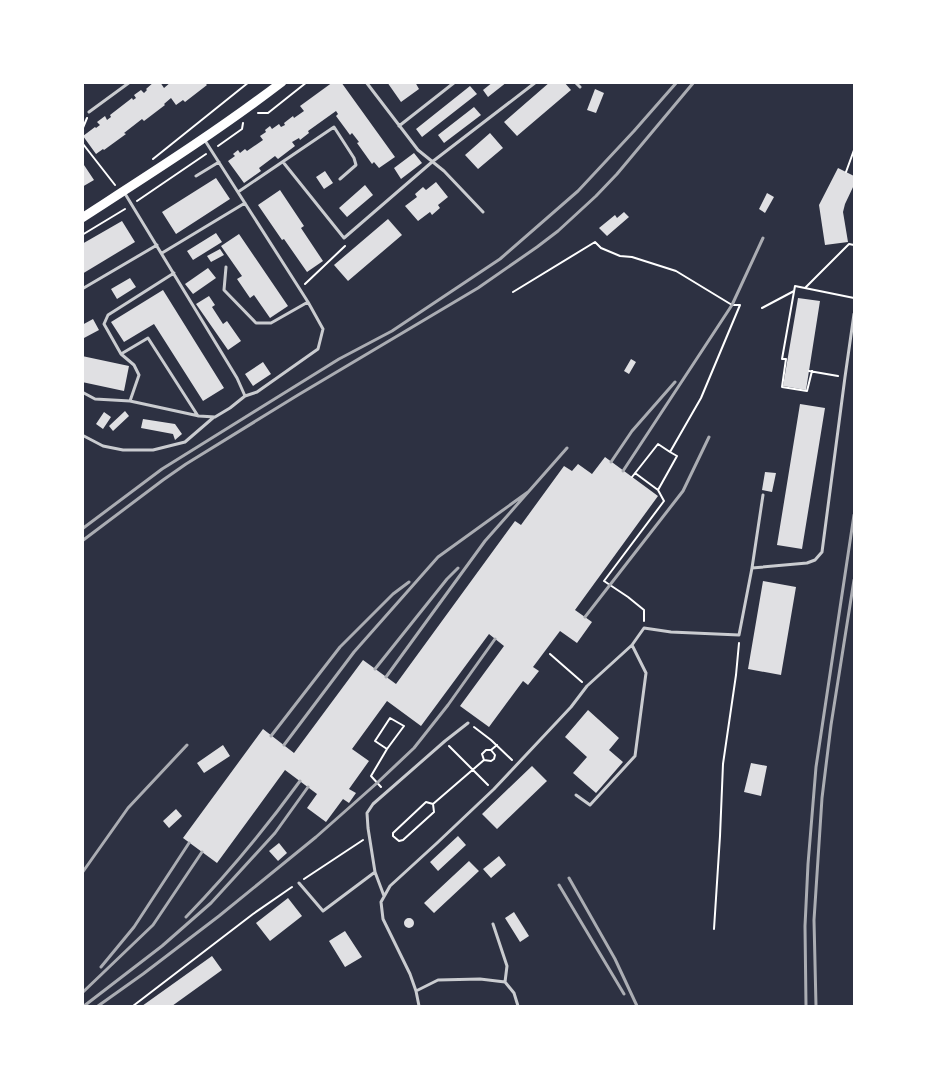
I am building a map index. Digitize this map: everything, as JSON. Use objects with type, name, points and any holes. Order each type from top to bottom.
[{"type":"main road","points":[[82,218],[204,138],[282,82]]},
{"type":"lane","points":[[89,112],[130,82]]},
{"type":"lane","points":[[366,82],[418,150],[444,170],[483,212]]},
{"type":"lane","points":[[399,126],[455,82]]},
{"type":"lane","points":[[283,162],[344,238],[432,162],[536,82]]},
{"type":"lane","points":[[575,82],[580,87]]},
{"type":"lane","points":[[238,192],[334,127],[354,158],[356,165],[340,179]]},
{"type":"lane","points":[[82,435],[103,446],[123,450],[154,450],[185,442],[215,417],[245,396],[257,392],[318,349],[323,329],[300,289],[204,138]]},
{"type":"lane","points":[[196,176],[219,162]]},
{"type":"lane","points":[[124,191],[237,378],[245,396]]},
{"type":"lane","points":[[162,254],[245,203]]},
{"type":"lane","points":[[82,289],[157,245]]},
{"type":"lane","points":[[226,267],[224,290],[256,323],[271,323],[308,302]]},
{"type":"lane","points":[[130,401],[139,375],[134,365],[121,354],[104,324],[108,315],[174,273]]},
{"type":"lane","points":[[752,568],[807,563],[815,560],[822,552],[854,314]]},
{"type":"lane","points":[[121,354],[148,338],[198,416]]},
{"type":"lane","points":[[82,392],[95,398],[130,401],[198,416],[215,417]]},
{"type":"lane","points":[[419,1006],[410,974],[383,919],[381,902],[390,886],[494,789],[587,686],[632,645],[644,628],[671,632],[739,635],[763,495]]},
{"type":"lane","points":[[576,795],[590,805],[635,756],[646,672],[632,645]]},
{"type":"lane","points":[[384,896],[375,872],[367,813],[373,804],[468,723]]},
{"type":"lane","points":[[299,883],[323,911],[375,872]]},
{"type":"lane","points":[[493,924],[508,966],[505,982]]},
{"type":"lane","points":[[416,992],[438,980],[480,979],[505,982],[514,993],[518,1006]]},
{"type":"path","points":[[151,160],[249,82]]},
{"type":"path","points":[[256,112],[268,112],[307,82]]},
{"type":"path","points":[[82,130],[89,112]]},
{"type":"path","points":[[82,235],[132,205],[242,129],[243,122]]},
{"type":"path","points":[[83,143],[115,185]]},
{"type":"path","points":[[846,172],[854,150]]},
{"type":"path","points":[[300,289],[347,244],[344,238]]},
{"type":"path","points":[[513,292],[595,242],[600,248],[620,256],[632,257],[676,271],[732,304],[740,305],[701,398],[670,452]]},
{"type":"path","points":[[805,288],[849,244],[854,244]]},
{"type":"path","points":[[845,377],[810,371],[808,391],[782,387],[786,359],[782,359],[795,286],[854,298]]},
{"type":"path","points":[[762,308],[794,291]]},
{"type":"path","points":[[632,478],[658,444],[677,456],[658,490]]},
{"type":"path","points":[[635,473],[658,490],[664,501],[604,581],[644,610],[644,628]]},
{"type":"path","points":[[714,929],[723,764],[736,675],[739,635]]},
{"type":"path","points":[[550,654],[587,686]]},
{"type":"path","points":[[386,793],[371,776],[387,749],[404,726],[390,718],[375,741],[387,749]]},
{"type":"path","points":[[468,723],[497,745],[517,765]]},
{"type":"path","points":[[445,741],[494,789]]},
{"type":"path","points":[[484,760],[482,754],[497,745]]},
{"type":"path","points":[[433,804],[484,760],[490,761],[494,759],[495,754],[491,750]]},
{"type":"path","points":[[426,802],[433,804],[434,812],[402,840],[399,842],[393,836],[426,802]]},
{"type":"path","points":[[134,1006],[253,914],[369,836]]},
{"type":"building","points":[[154,82],[160,82],[164,88],[171,82],[207,82],[207,85],[185,102],[183,100],[176,105],[171,98],[144,121],[142,119],[124,133],[126,134],[96,154],[83,136],[100,125],[97,122],[105,116],[107,120],[111,117],[110,115],[132,98],[133,100],[136,98],[134,95],[141,90],[144,93]]},
{"type":"building","points":[[333,82],[341,82],[395,157],[379,168],[374,162],[372,164],[357,143],[359,142],[352,133],[350,135],[336,116],[338,114],[336,111],[308,131],[309,133],[300,140],[299,138],[292,142],[295,146],[278,159],[275,156],[259,168],[261,171],[244,183],[228,161],[235,156],[233,154],[238,150],[240,153],[245,149],[247,151],[263,140],[260,136],[270,126],[272,129],[279,124],[281,127],[285,125],[284,123],[293,116],[294,118],[304,111],[300,106]]},
{"type":"building","points":[[387,82],[415,82],[419,89],[401,102]]},
{"type":"building","points":[[493,82],[507,82],[488,97],[483,90]]},
{"type":"building","points":[[550,82],[564,82],[571,90],[517,136],[504,122]]},
{"type":"building","points":[[470,86],[477,94],[422,137],[416,129]]},
{"type":"building","points":[[595,89],[604,93],[596,113],[587,110]]},
{"type":"building","points":[[474,107],[481,115],[444,143],[438,135]]},
{"type":"building","points":[[490,133],[503,148],[478,169],[465,155]]},
{"type":"building","points":[[414,153],[422,163],[401,179],[394,168]]},
{"type":"building","points":[[82,162],[94,180],[82,187]]},
{"type":"building","points":[[838,168],[854,176],[854,185],[843,212],[848,242],[825,245],[819,205]]},
{"type":"building","points":[[325,171],[333,183],[324,189],[316,177]]},
{"type":"building","points":[[216,178],[230,199],[176,234],[162,212]]},
{"type":"building","points":[[436,182],[448,197],[438,205],[440,208],[432,215],[430,212],[418,221],[405,206],[417,197],[415,194],[423,187],[426,190]]},
{"type":"building","points":[[365,185],[373,195],[347,217],[339,208]]},
{"type":"building","points":[[280,190],[304,226],[301,228],[323,261],[307,272],[258,205]]},
{"type":"building","points":[[767,193],[774,197],[765,213],[759,209]]},
{"type":"building","points":[[624,212],[629,217],[607,236],[599,228],[615,215],[617,218]]},
{"type":"building","points":[[388,219],[402,235],[348,281],[334,265]]},
{"type":"building","points":[[122,221],[135,242],[82,274],[82,244]]},
{"type":"building","points":[[216,233],[222,242],[193,260],[187,251]]},
{"type":"building","points":[[239,234],[288,306],[270,318],[254,295],[250,298],[237,279],[242,276],[221,246]]},
{"type":"building","points":[[220,249],[224,255],[211,262],[207,256]]},
{"type":"building","points":[[208,268],[216,278],[193,294],[185,284]]},
{"type":"building","points":[[130,278],[136,287],[117,299],[111,289]]},
{"type":"building","points":[[163,290],[224,388],[203,401],[154,324],[124,342],[111,322]]},
{"type":"building","points":[[209,296],[215,305],[212,307],[223,324],[227,321],[241,341],[228,350],[196,304]]},
{"type":"building","points":[[798,298],[820,301],[806,390],[783,386]]},
{"type":"building","points":[[93,319],[99,330],[84,338],[82,336],[82,325]]},
{"type":"building","points":[[82,356],[129,366],[124,391],[82,382]]},
{"type":"building","points":[[631,359],[636,362],[629,374],[624,371]]},
{"type":"building","points":[[263,362],[271,374],[253,386],[245,374]]},
{"type":"building","points":[[800,404],[825,408],[802,549],[777,545]]},
{"type":"building","points":[[125,411],[129,416],[113,431],[109,426]]},
{"type":"building","points":[[104,412],[111,417],[103,429],[96,424]]},
{"type":"building","points":[[143,419],[175,424],[182,434],[175,440],[173,434],[141,428]]},
{"type":"building","points":[[605,457],[658,496],[575,610],[592,622],[577,643],[560,631],[533,667],[539,671],[528,685],[523,681],[489,727],[460,706],[504,646],[489,634],[421,726],[387,701],[352,749],[369,761],[349,789],[356,793],[349,803],[343,799],[326,822],[307,808],[317,794],[285,770],[217,863],[183,838],[263,729],[294,753],[363,660],[396,684],[515,521],[521,525],[564,466],[572,471],[578,464],[592,474]]},
{"type":"building","points":[[765,472],[776,473],[772,492],[762,490]]},
{"type":"building","points":[[763,581],[796,587],[781,675],[748,669]]},
{"type":"building","points":[[588,710],[619,738],[609,750],[623,762],[596,793],[573,773],[587,757],[565,737]]},
{"type":"building","points":[[223,745],[230,756],[204,773],[197,763]]},
{"type":"building","points":[[751,763],[767,766],[761,796],[744,792]]},
{"type":"building","points":[[532,766],[547,781],[497,829],[482,814]]},
{"type":"building","points":[[176,809],[182,816],[169,828],[163,821]]},
{"type":"building","points":[[458,836],[466,845],[438,871],[430,862]]},
{"type":"building","points":[[279,843],[287,853],[278,861],[269,851]]},
{"type":"building","points":[[499,856],[506,865],[491,878],[483,869]]},
{"type":"building","points":[[469,861],[479,871],[434,913],[424,903]]},
{"type":"building","points":[[288,898],[302,916],[270,941],[256,923]]},
{"type":"building","points":[[514,912],[529,936],[520,942],[505,918]]},
{"type":"building","points":[[407,918],[411,918],[414,923],[413,927],[407,928],[404,925],[404,921]]},
{"type":"building","points":[[345,931],[362,957],[345,967],[329,941]]},
{"type":"building","points":[[212,956],[222,970],[172,1006],[142,1006]]},
{"type":"railway","points":[[82,529],[162,469],[339,359],[392,331],[500,259],[578,191],[677,82]]},
{"type":"railway","points":[[82,541],[186,464],[478,288],[537,247],[558,231],[617,174],[694,82]]},
{"type":"railway","points":[[623,471],[732,305],[763,238]]},
{"type":"railway","points":[[611,462],[632,431],[675,382]]},
{"type":"railway","points":[[585,617],[683,491],[709,437]]},
{"type":"railway","points":[[386,677],[485,541],[567,448]]},
{"type":"railway","points":[[284,745],[354,652],[438,557],[528,492]]},
{"type":"railway","points":[[806,1006],[805,926],[816,767],[854,515]]},
{"type":"railway","points":[[375,669],[447,579],[458,568]]},
{"type":"railway","points":[[816,1006],[814,920],[822,798],[831,725],[854,580]]},
{"type":"railway","points":[[271,736],[340,647],[393,594],[409,582]]},
{"type":"railway","points":[[98,1006],[219,916],[316,837],[377,783],[414,748],[448,705],[495,639]]},
{"type":"railway","points":[[82,873],[128,808],[187,745]]},
{"type":"railway","points":[[186,917],[245,851],[300,781]]},
{"type":"railway","points":[[84,1006],[162,946],[211,903],[275,833],[308,787]]},
{"type":"railway","points":[[101,967],[134,927],[189,843]]},
{"type":"railway","points":[[82,993],[153,925],[202,852]]},
{"type":"railway","points":[[569,878],[615,959],[637,1006]]},
{"type":"railway","points":[[559,885],[624,994]]}]
